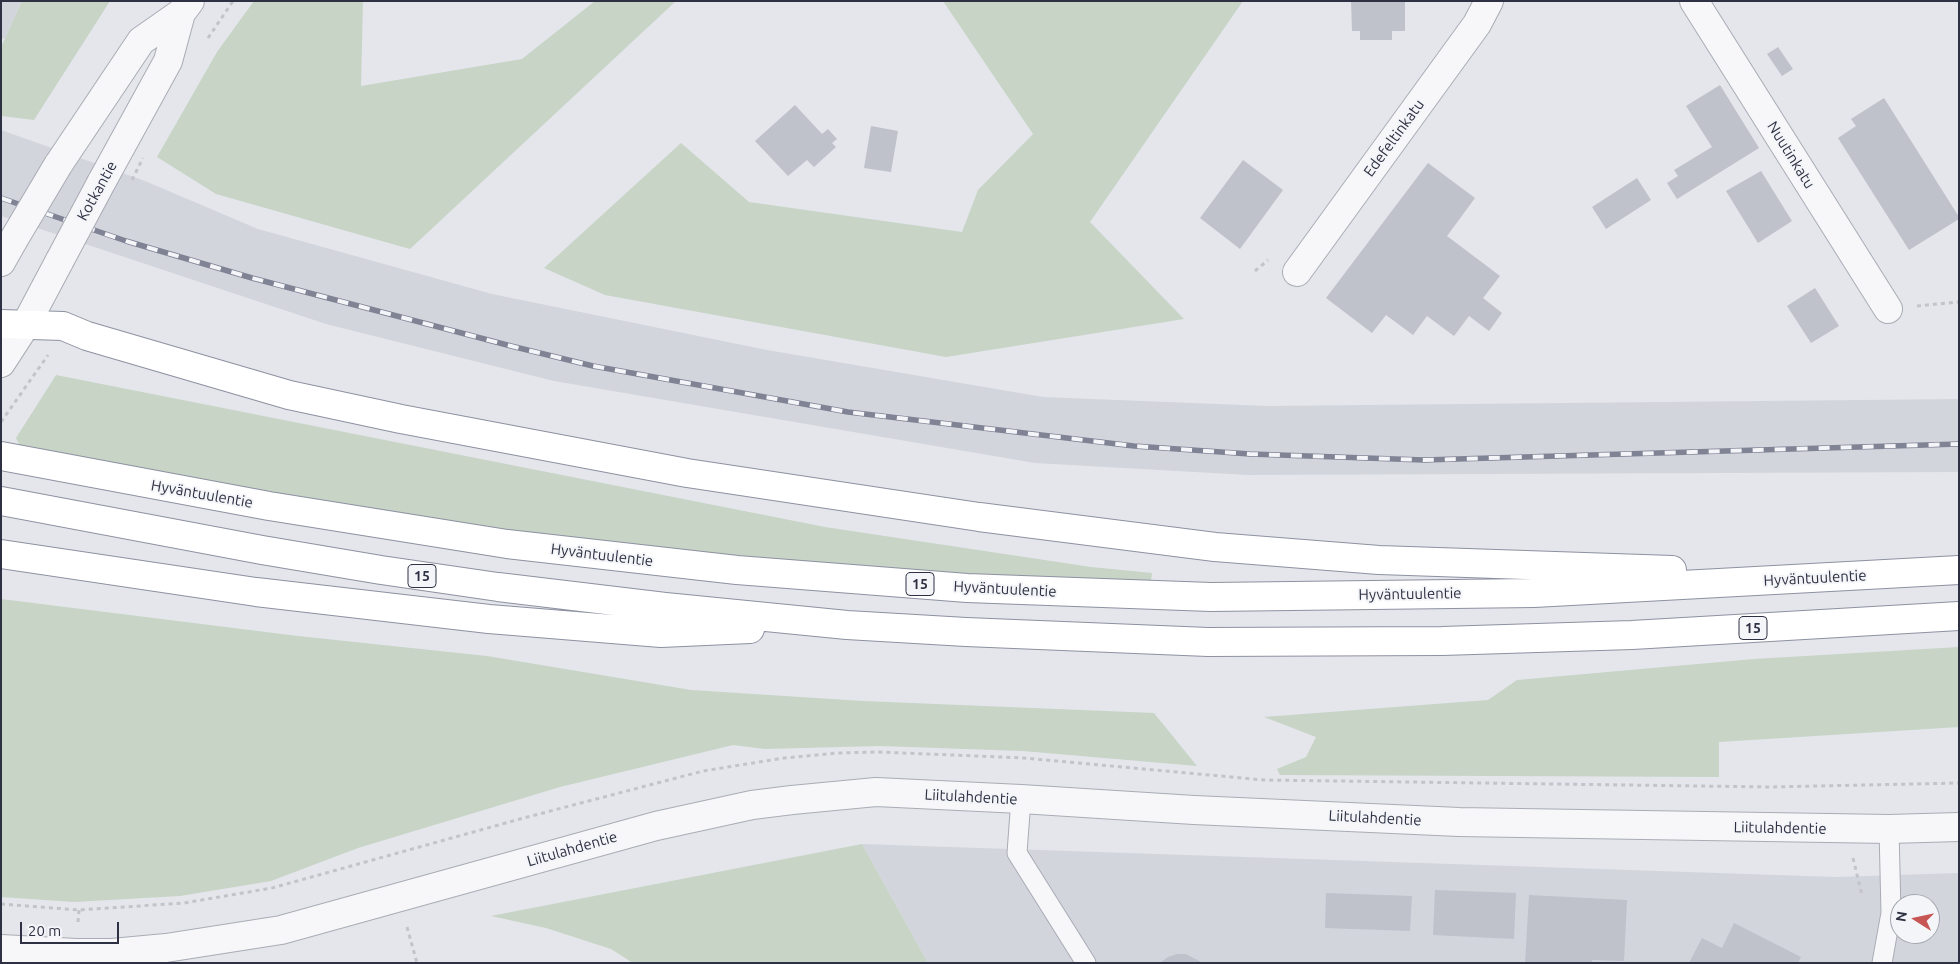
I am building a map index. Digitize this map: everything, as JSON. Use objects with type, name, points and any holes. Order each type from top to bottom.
[{"type":"highway","points":[[13,325],[63,326],[87,336],[289,395],[401,420],[687,473],[978,517],[1215,547],[1379,560],[1848,576]]},
{"type":"highway","name":"Hyväntuulentie","points":[[1,456],[268,506],[507,544],[737,570],[967,588],[1093,594],[1264,597],[1534,593],[1959,570]]},
{"type":"highway","name":"15","points":[[1,500],[156,531],[380,570],[665,607],[847,625],[1079,638],[1290,643],[1442,641],[1632,634],[1959,616]]},
{"type":"highway","points":[[1,554],[256,592],[489,619],[661,633],[847,625]]},
{"type":"street","name":"Edefeltinkatu","points":[[1297,272],[1477,24],[1489,1]]},
{"type":"street","name":"Nuutinkatu","points":[[1694,1],[1888,309]]},
{"type":"street","name":"Kotkantie","points":[[1,262],[58,165],[141,41],[185,7]]},
{"type":"street","name":"Kotkantie","points":[[1,363],[13,325],[60,260],[168,61],[185,7]]},
{"type":"street","name":"Liitulahdentie","points":[[1,949],[112,958],[281,930],[656,826],[752,805],[876,792],[1194,810],[1890,842],[1959,827]]},
{"type":"lane","points":[[1021,799],[1017,852],[1086,963]]},
{"type":"lane","points":[[1882,963],[1891,913],[1890,842]]},
{"type":"path","points":[[1255,271],[1272,258]]},
{"type":"path","points":[[1888,309],[1959,302]]},
{"type":"path","points":[[1864,903],[1852,855],[1890,842]]},
{"type":"path","points":[[1,904],[79,910]]},
{"type":"path","points":[[405,919],[417,963]]},
{"type":"shaded area","points":[[1,1],[22,1],[5,38],[1,39]]},
{"type":"shaded area","points":[[1,130],[145,181],[258,229],[492,294],[767,350],[1043,397],[1267,406],[1959,399],[1959,472],[1248,475],[1035,463],[554,381],[326,324],[1,216]]},
{"type":"shaded area","points":[[862,844],[1836,877],[1959,873],[1959,963],[928,963]]},
{"type":"green space","points":[[22,1],[110,1],[34,120],[1,116],[1,47]]},
{"type":"green space","points":[[254,1],[363,1],[361,86],[522,59],[595,1],[676,1],[410,249],[216,194],[157,157],[217,52]]},
{"type":"green space","points":[[943,1],[1243,1],[1090,222],[1184,319],[946,357],[605,295],[544,268],[681,143],[749,202],[962,232],[978,190],[1033,134]]},
{"type":"green space","points":[[56,375],[825,527],[1091,567],[1152,573],[1151,581],[937,574],[605,543],[369,513],[20,446],[16,438]]},
{"type":"green space","points":[[1,599],[298,636],[487,656],[691,690],[863,701],[1154,713],[1197,766],[1023,751],[880,746],[765,749],[733,745],[560,787],[358,848],[271,881],[180,896],[74,902],[1,897]]},
{"type":"green space","points":[[1959,647],[1959,727],[1719,742],[1719,777],[1280,775],[1277,769],[1306,757],[1316,737],[1264,717],[1488,700],[1517,680],[1754,659]]},
{"type":"green space","points":[[862,844],[928,963],[633,963],[611,949],[546,928],[491,916]]},
{"type":"building","points":[[1351,1],[1405,1],[1405,31],[1392,31],[1392,40],[1360,40],[1360,31],[1352,31]]},
{"type":"building","points":[[1778,47],[1793,69],[1782,76],[1767,54]]},
{"type":"building","points":[[1720,85],[1759,148],[1677,199],[1667,183],[1678,176],[1674,170],[1712,147],[1686,106]]},
{"type":"building","points":[[1884,98],[1959,217],[1959,219],[1909,250],[1838,138],[1856,126],[1851,119]]},
{"type":"building","points":[[795,105],[822,134],[828,129],[837,139],[832,143],[836,147],[814,167],[807,160],[788,176],[755,141]]},
{"type":"building","points":[[871,126],[898,131],[891,172],[864,168]]},
{"type":"building","points":[[1243,160],[1283,190],[1240,249],[1200,218]]},
{"type":"building","points":[[1428,163],[1475,198],[1447,236],[1500,276],[1483,298],[1502,313],[1489,331],[1469,316],[1454,336],[1427,316],[1413,335],[1386,315],[1372,333],[1326,298]]},
{"type":"building","points":[[1761,171],[1792,221],[1758,243],[1726,191]]},
{"type":"building","points":[[1637,178],[1651,200],[1606,229],[1592,207]]},
{"type":"building","points":[[1815,288],[1839,326],[1811,343],[1787,306]]},
{"type":"building","points":[[1435,890],[1516,893],[1514,939],[1433,935]]},
{"type":"building","points":[[1326,893],[1412,896],[1410,931],[1325,928]]},
{"type":"building","points":[[1529,895],[1627,900],[1624,961],[1592,960],[1592,963],[1525,963]]},
{"type":"building","points":[[1734,923],[1801,957],[1798,963],[1689,963],[1702,938],[1722,948]]},
{"type":"building","points":[[1186,954],[1203,963],[1160,963],[1168,957]]},
{"type":"railway","points":[[1,198],[126,241],[252,278],[511,346],[593,366],[848,412],[1134,446],[1250,454],[1424,460],[1959,444]]}]
